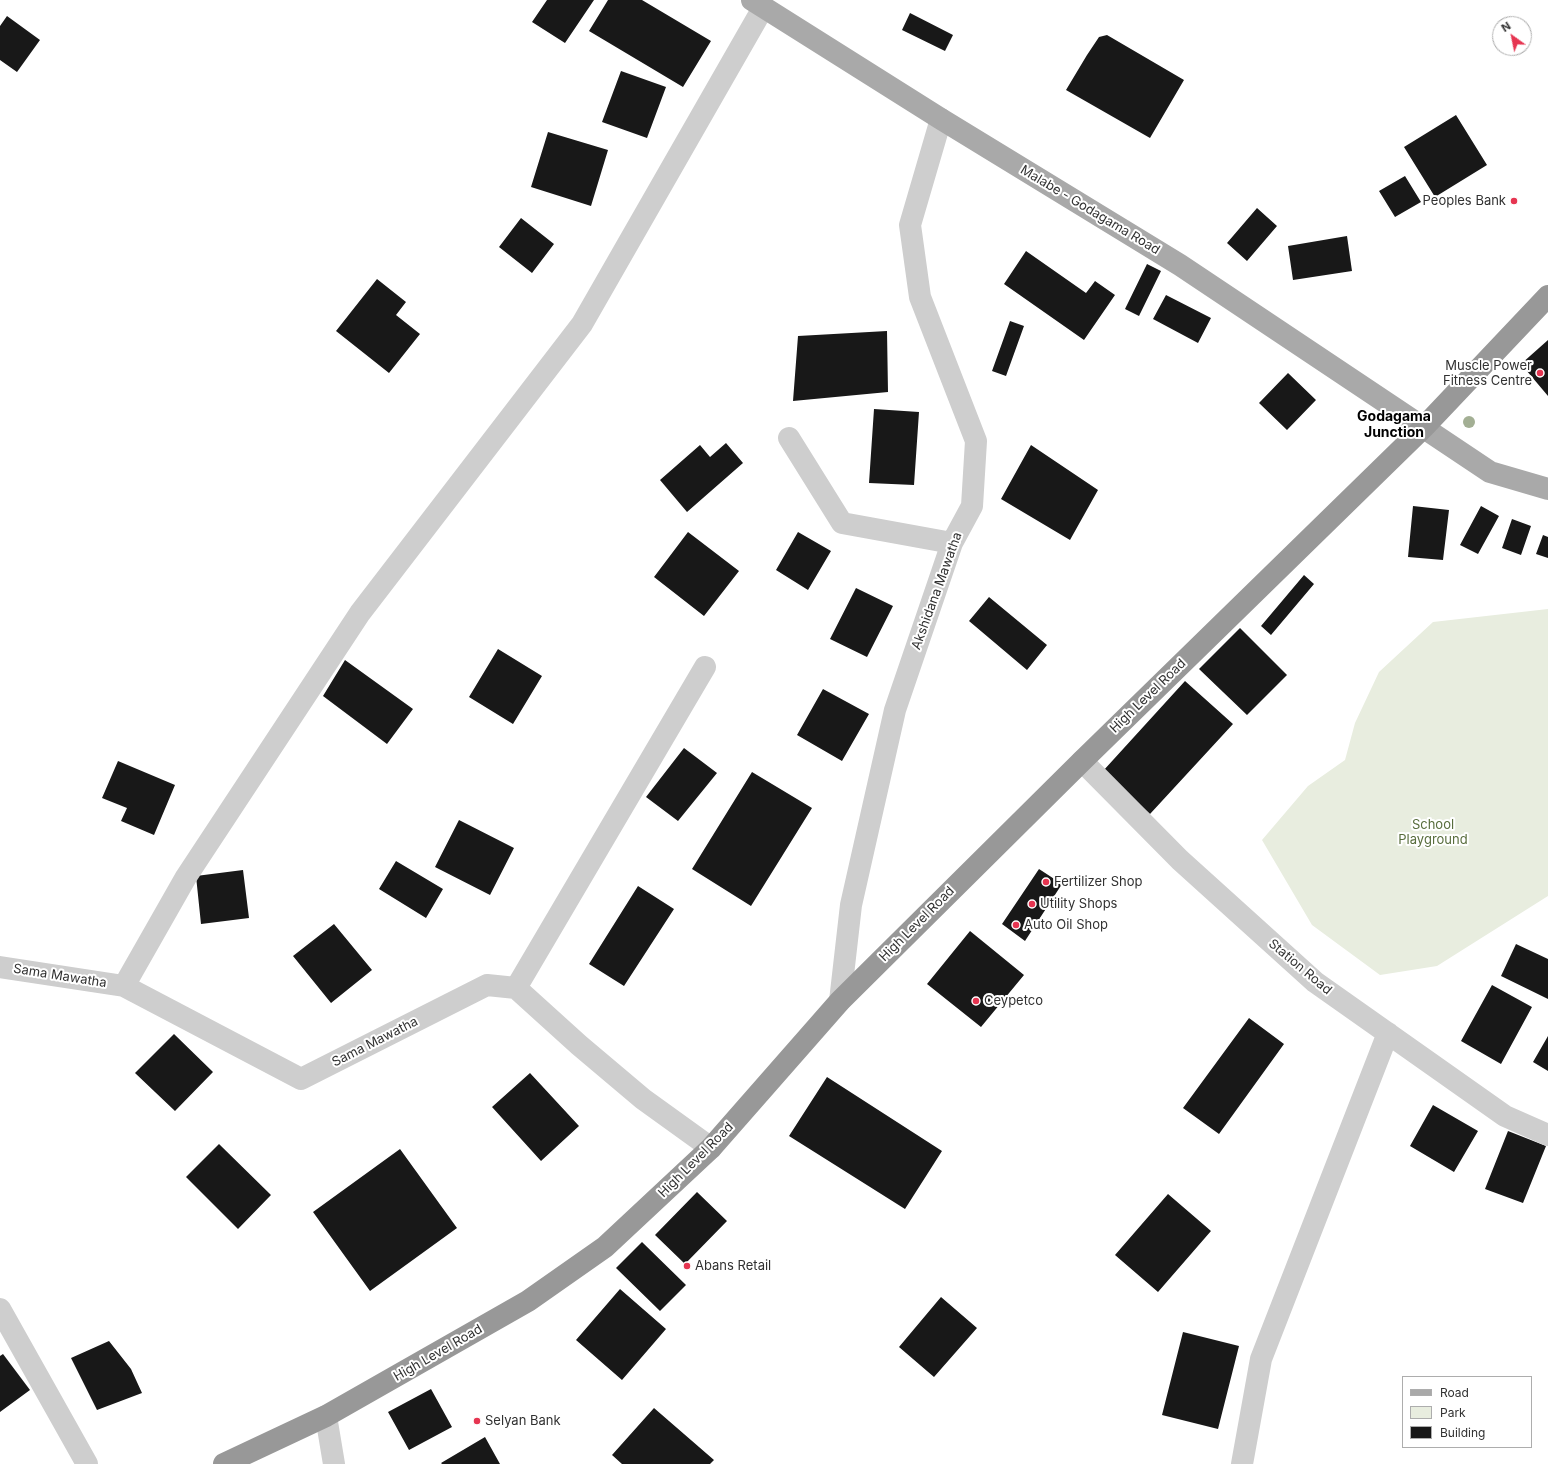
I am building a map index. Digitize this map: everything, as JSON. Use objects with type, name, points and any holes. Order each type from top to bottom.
[{"type":"highway","name":"High Level Road","points":[[224,1464],[326,1416],[528,1301],[605,1247],[711,1148],[840,1001],[1082,761],[1424,427],[1548,296]]},
{"type":"main road","name":"Malabe - Godagama Road","points":[[757,4],[1180,265],[1490,472],[1548,489]]},
{"type":"street","points":[[124,986],[186,876],[360,613],[582,324],[757,4]]},
{"type":"street","name":"Akshidana Mawatha","points":[[840,1001],[851,905],[895,710],[952,543],[972,506],[976,442],[920,297],[910,225],[941,118]]},
{"type":"street","points":[[790,438],[842,523],[952,543]]},
{"type":"street","points":[[705,667],[516,988],[643,1099],[711,1148]]},
{"type":"street","name":"Station Road","points":[[1082,761],[1180,860],[1315,982],[1505,1116],[1548,1135]]},
{"type":"street","name":"Sama Mawatha","points":[[0,967],[124,986],[301,1079],[487,985],[516,988]]},
{"type":"street","points":[[1242,1464],[1261,1359],[1388,1033]]},
{"type":"street","points":[[0,1309],[87,1464]]},
{"type":"street","points":[[326,1416],[334,1464]]},
{"type":"street","points":[[245,1464],[282,1438]]},
{"type":"green space","name":"School Playground","points":[[1548,609],[1548,896],[1437,966],[1380,975],[1312,925],[1262,840],[1308,786],[1345,760],[1355,723],[1379,672],[1433,622]]},
{"type":"building","points":[[547,0],[594,0],[565,43],[532,22]]},
{"type":"building","points":[[608,0],[642,0],[711,41],[683,87],[589,31]]},
{"type":"building","points":[[910,13],[953,35],[945,51],[902,30]]},
{"type":"building","points":[[7,16],[40,40],[17,72],[0,60],[0,26]]},
{"type":"building","points":[[1107,35],[1184,80],[1150,138],[1066,90],[1099,37]]},
{"type":"building","points":[[621,71],[666,87],[647,138],[602,122]]},
{"type":"building","points":[[1456,115],[1487,165],[1435,197],[1404,147]]},
{"type":"building","points":[[548,132],[608,150],[591,206],[531,187]]},
{"type":"building","points":[[1405,176],[1421,202],[1395,217],[1379,191]]},
{"type":"building","points":[[1257,208],[1277,226],[1247,261],[1227,243]]},
{"type":"building","points":[[521,218],[554,244],[532,273],[499,247]]},
{"type":"building","points":[[1347,236],[1352,271],[1293,280],[1288,246]]},
{"type":"building","points":[[1026,251],[1086,293],[1095,281],[1115,295],[1084,340],[1004,284]]},
{"type":"building","points":[[1147,264],[1161,271],[1139,316],[1125,309]]},
{"type":"building","points":[[377,279],[406,302],[396,315],[420,334],[389,373],[336,331]]},
{"type":"building","points":[[1166,295],[1211,318],[1198,343],[1153,319]]},
{"type":"building","points":[[1010,321],[1024,326],[1006,376],[992,371]]},
{"type":"building","points":[[887,331],[888,392],[793,401],[798,336]]},
{"type":"building","points":[[1548,340],[1548,396],[1521,364]]},
{"type":"building","points":[[1288,373],[1316,400],[1287,430],[1259,403]]},
{"type":"building","points":[[874,409],[919,412],[914,485],[869,483]]},
{"type":"building","points":[[726,443],[743,463],[687,512],[660,480],[700,445],[710,457]]},
{"type":"building","points":[[1031,445],[1098,490],[1070,540],[1001,499]]},
{"type":"building","points":[[1413,506],[1449,510],[1443,560],[1408,557]]},
{"type":"building","points":[[1481,506],[1499,516],[1478,554],[1460,545]]},
{"type":"building","points":[[1512,519],[1531,526],[1521,555],[1502,548]]},
{"type":"building","points":[[688,532],[739,571],[704,616],[654,577]]},
{"type":"building","points":[[798,532],[831,551],[808,590],[776,570]]},
{"type":"building","points":[[1543,535],[1548,537],[1548,558],[1536,554]]},
{"type":"building","points":[[1304,575],[1314,584],[1271,635],[1261,626]]},
{"type":"building","points":[[856,588],[893,606],[867,657],[830,639]]},
{"type":"building","points":[[989,597],[1047,645],[1027,670],[969,621]]},
{"type":"building","points":[[1240,628],[1287,675],[1247,715],[1199,669]]},
{"type":"building","points":[[498,649],[542,676],[513,724],[469,697]]},
{"type":"building","points":[[345,660],[413,709],[387,744],[323,696]]},
{"type":"building","points":[[1185,681],[1233,724],[1150,814],[1103,771]]},
{"type":"building","points":[[823,689],[869,714],[842,761],[797,735]]},
{"type":"building","points":[[684,748],[717,773],[678,821],[646,797]]},
{"type":"building","points":[[118,761],[175,785],[154,835],[121,821],[127,808],[102,798]]},
{"type":"building","points":[[752,772],[812,808],[751,906],[692,869]]},
{"type":"building","points":[[459,820],[514,848],[490,895],[435,867]]},
{"type":"building","points":[[396,861],[443,889],[426,918],[379,889]]},
{"type":"building","name":"Utility Shops","points":[[1039,869],[1062,884],[1025,941],[1002,924]]},
{"type":"building","points":[[243,870],[249,918],[201,924],[196,876]]},
{"type":"building","points":[[638,886],[674,909],[624,986],[589,964]]},
{"type":"building","points":[[334,924],[372,970],[331,1003],[293,956]]},
{"type":"building","points":[[970,931],[1024,975],[981,1027],[927,984]]},
{"type":"building","points":[[1516,944],[1548,959],[1548,999],[1501,976]]},
{"type":"building","points":[[1492,985],[1532,1007],[1501,1064],[1461,1041]]},
{"type":"building","points":[[1249,1018],[1284,1044],[1219,1134],[1183,1108]]},
{"type":"building","points":[[174,1034],[213,1072],[175,1111],[135,1073]]},
{"type":"building","points":[[1548,1036],[1548,1071],[1533,1062]]},
{"type":"building","points":[[530,1073],[579,1126],[541,1161],[492,1107]]},
{"type":"building","points":[[827,1077],[942,1151],[905,1209],[789,1136]]},
{"type":"building","points":[[1433,1105],[1478,1131],[1454,1172],[1410,1146]]},
{"type":"building","points":[[1508,1131],[1546,1146],[1523,1203],[1485,1189]]},
{"type":"building","points":[[219,1144],[271,1195],[238,1229],[186,1177]]},
{"type":"building","points":[[400,1149],[457,1228],[370,1291],[313,1212]]},
{"type":"building","points":[[697,1192],[727,1221],[685,1264],[655,1235]]},
{"type":"building","points":[[1168,1194],[1211,1231],[1158,1292],[1115,1255]]},
{"type":"building","points":[[642,1242],[686,1285],[660,1311],[616,1268]]},
{"type":"building","points":[[620,1289],[666,1329],[622,1380],[576,1340]]},
{"type":"building","points":[[941,1297],[977,1328],[934,1377],[899,1347]]},
{"type":"building","points":[[1183,1332],[1239,1346],[1218,1429],[1162,1415]]},
{"type":"building","points":[[109,1341],[131,1369],[142,1393],[97,1410],[71,1358]]},
{"type":"building","points":[[3,1354],[30,1390],[0,1412],[0,1356]]},
{"type":"building","points":[[431,1389],[452,1427],[409,1450],[388,1412]]},
{"type":"building","points":[[654,1408],[714,1460],[710,1464],[622,1464],[612,1455]]},
{"type":"building","points":[[485,1437],[500,1464],[441,1463]]},
{"type":"place","name":"Peoples Bank","points":[[1514,201]]},
{"type":"place","name":"Muscle Power Fitness Centre","points":[[1540,373]]},
{"type":"place","name":"Fertilizer Shop","points":[[1046,882]]},
{"type":"place","name":"Utility Shops","points":[[1032,904]]},
{"type":"place","name":"Auto Oil Shop","points":[[1016,925]]},
{"type":"place","name":"Ceypetco","points":[[976,1001]]},
{"type":"place","name":"Abans Retail","points":[[687,1266]]},
{"type":"place","name":"Selyan Bank","points":[[477,1421]]},
{"type":"district","name":"Godagama Junction","points":[[1394,426]]}]
